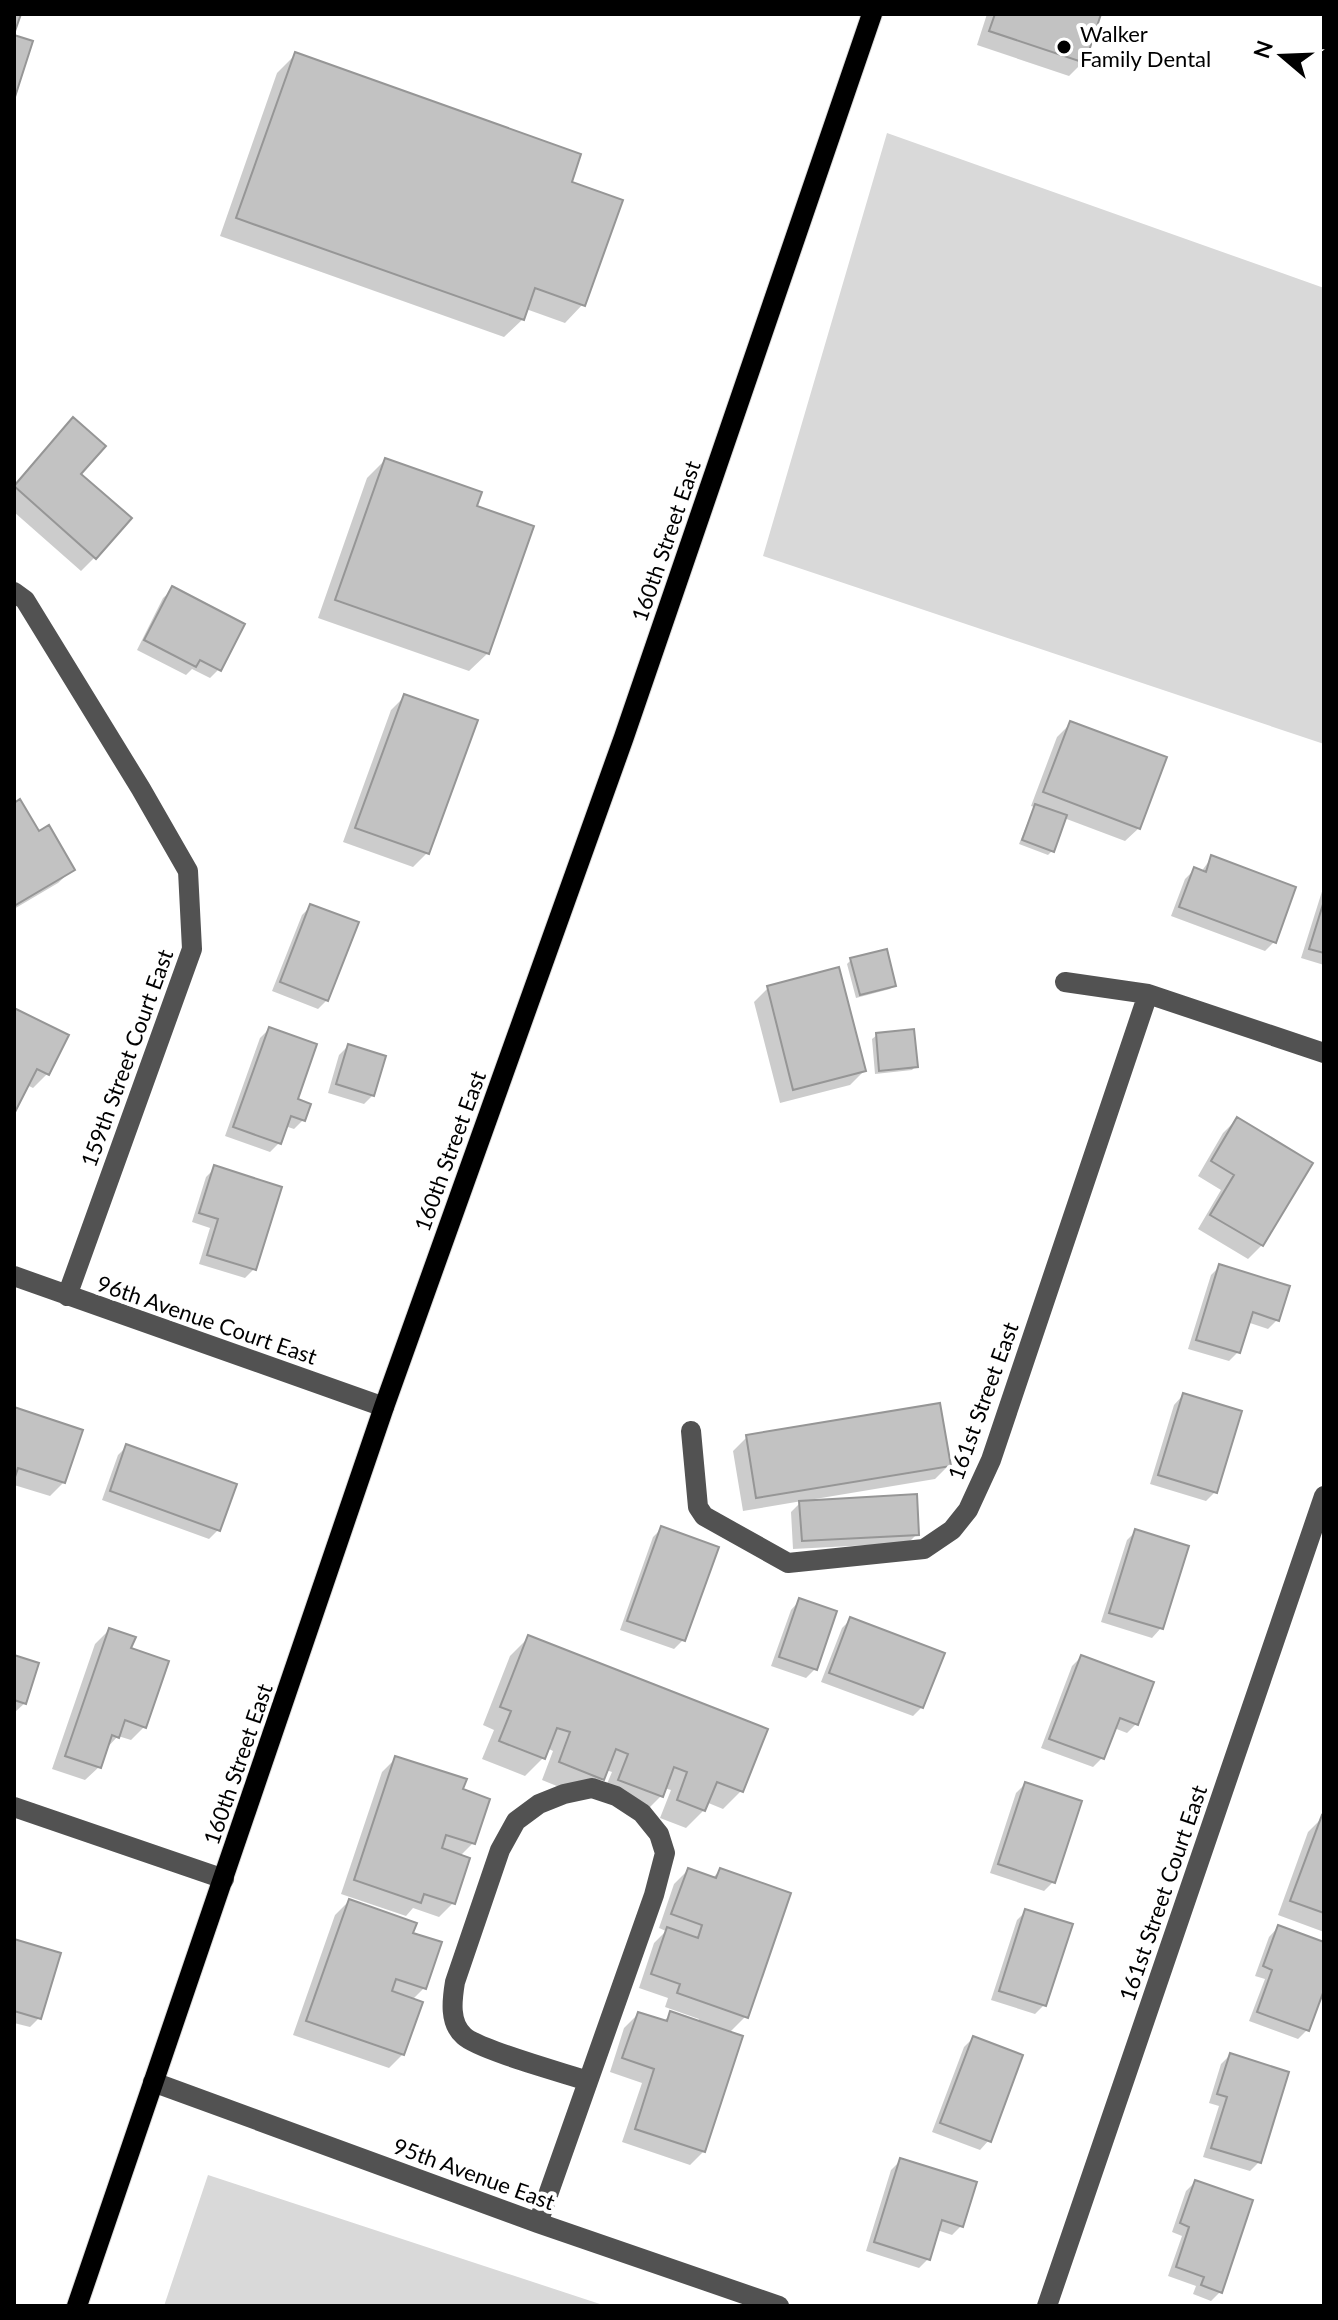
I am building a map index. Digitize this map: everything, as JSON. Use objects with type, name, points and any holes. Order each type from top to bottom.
[{"type":"main road","name":"160th Street East","points":[[77,2306],[384,1407],[624,737],[872,14]]},
{"type":"street","name":"159th Street Court East","points":[[14,592],[25,600],[188,871],[192,910],[192,949],[67,1296]]},
{"type":"street","points":[[1065,982],[1148,994],[1324,1053]]},
{"type":"street","name":"161st Street East","points":[[691,1431],[698,1507],[704,1516],[788,1563],[924,1549],[952,1530],[968,1510],[991,1460],[1148,994]]},
{"type":"street","name":"96th Avenue Court East","points":[[14,1276],[384,1407]]},
{"type":"street","name":"161st Street Court East","points":[[1047,2306],[1324,1496]]},
{"type":"street","points":[[538,2223],[654,1895],[665,1853],[659,1834],[642,1813],[616,1796],[592,1788],[539,1804],[516,1821],[500,1850],[455,1982],[452,2005],[455,2022],[464,2036],[588,2081]]},
{"type":"street","points":[[14,1807],[224,1879]]},
{"type":"street","name":"95th Avenue East","points":[[153,2082],[538,2223],[779,2306]]},
{"type":"shaded area","points":[[887,133],[1324,288],[1324,744],[763,556]]},
{"type":"shaded area","points":[[208,2175],[606,2306],[164,2306]]},
{"type":"building","points":[[14,14],[21,14],[14,34]]},
{"type":"building","name":"Walker Family Dental","points":[[995,14],[1101,14],[1085,63],[989,31]]},
{"type":"building","points":[[14,35],[33,41],[14,100]]},
{"type":"building","points":[[295,52],[581,154],[572,182],[623,200],[585,306],[535,288],[524,320],[236,218]]},
{"type":"building","points":[[73,417],[106,446],[81,474],[132,518],[96,559],[14,486]]},
{"type":"building","points":[[385,458],[482,492],[477,506],[534,526],[489,654],[335,600]]},
{"type":"building","points":[[172,586],[245,624],[221,671],[200,660],[196,667],[144,640]]},
{"type":"building","points":[[404,694],[478,720],[429,854],[355,828]]},
{"type":"building","points":[[1070,721],[1167,757],[1140,829],[1043,792]]},
{"type":"building","points":[[20,799],[39,831],[49,825],[75,870],[14,906],[14,803]]},
{"type":"building","points":[[1035,804],[1067,815],[1054,852],[1022,840]]},
{"type":"building","points":[[1211,855],[1296,887],[1276,943],[1179,907],[1194,867],[1206,872]]},
{"type":"building","points":[[1324,901],[1324,953],[1309,949]]},
{"type":"building","points":[[310,904],[359,922],[328,1001],[280,982]]},
{"type":"building","points":[[887,949],[896,986],[860,995],[850,958]]},
{"type":"building","points":[[839,967],[866,1071],[793,1090],[767,986]]},
{"type":"building","points":[[14,1008],[69,1035],[49,1075],[37,1069],[14,1114]]},
{"type":"building","points":[[269,1027],[317,1044],[298,1099],[311,1104],[305,1121],[291,1116],[281,1144],[233,1127]]},
{"type":"building","points":[[914,1029],[918,1067],[879,1071],[876,1033]]},
{"type":"building","points":[[348,1044],[386,1056],[374,1096],[336,1084]]},
{"type":"building","points":[[1237,1117],[1313,1163],[1263,1246],[1210,1215],[1234,1175],[1211,1161]]},
{"type":"building","points":[[214,1165],[282,1187],[256,1270],[207,1255],[218,1219],[199,1213]]},
{"type":"building","points":[[1219,1264],[1290,1286],[1279,1321],[1253,1312],[1240,1353],[1196,1340]]},
{"type":"building","points":[[1183,1393],[1242,1411],[1217,1493],[1158,1475]]},
{"type":"building","points":[[940,1403],[951,1466],[756,1498],[746,1435]]},
{"type":"building","points":[[14,1407],[83,1430],[65,1483],[18,1468],[14,1480]]},
{"type":"building","points":[[126,1444],[237,1484],[220,1531],[110,1491]]},
{"type":"building","points":[[917,1494],[919,1535],[802,1541],[799,1501]]},
{"type":"building","points":[[661,1526],[719,1547],[685,1641],[627,1621]]},
{"type":"building","points":[[1135,1529],[1189,1546],[1163,1629],[1109,1613]]},
{"type":"building","points":[[799,1598],[837,1611],[817,1670],[779,1657]]},
{"type":"building","points":[[850,1617],[945,1653],[923,1708],[829,1673]]},
{"type":"building","points":[[109,1628],[136,1637],[131,1648],[169,1661],[146,1728],[125,1720],[119,1738],[112,1735],[101,1768],[65,1756]]},
{"type":"building","points":[[528,1635],[768,1729],[743,1792],[717,1782],[705,1811],[677,1800],[687,1772],[674,1767],[663,1797],[618,1780],[628,1754],[616,1749],[604,1780],[559,1762],[570,1732],[557,1728],[545,1759],[499,1741],[511,1711],[500,1707]]},
{"type":"building","points":[[14,1655],[39,1663],[26,1704],[14,1700]]},
{"type":"building","points":[[1081,1655],[1154,1682],[1138,1725],[1120,1718],[1104,1759],[1049,1739]]},
{"type":"building","points":[[395,1756],[467,1779],[463,1789],[490,1799],[475,1844],[446,1835],[442,1848],[470,1858],[455,1904],[424,1894],[421,1903],[354,1880]]},
{"type":"building","points":[[1025,1782],[1082,1801],[1055,1883],[998,1864]]},
{"type":"building","points":[[1324,1816],[1324,1913],[1290,1901]]},
{"type":"building","points":[[688,1868],[716,1878],[720,1868],[791,1893],[748,2018],[677,1993],[680,1984],[651,1974],[667,1927],[698,1938],[702,1925],[671,1914]]},
{"type":"building","points":[[349,1899],[417,1923],[413,1933],[442,1942],[426,1989],[396,1979],[392,1991],[423,2002],[404,2055],[306,2021]]},
{"type":"building","points":[[1025,1909],[1073,1924],[1046,2006],[999,1991]]},
{"type":"building","points":[[1278,1925],[1324,1942],[1324,1990],[1309,2031],[1257,2012],[1272,1970],[1263,1966]]},
{"type":"building","points":[[14,1939],[61,1953],[41,2019],[14,2011]]},
{"type":"building","points":[[670,2011],[743,2036],[705,2152],[635,2129],[654,2069],[622,2058],[638,2012],[667,2021]]},
{"type":"building","points":[[973,2036],[1023,2055],[991,2142],[940,2123]]},
{"type":"building","points":[[1230,2053],[1289,2072],[1261,2163],[1211,2148],[1227,2097],[1217,2094]]},
{"type":"building","points":[[900,2158],[977,2182],[963,2227],[942,2220],[930,2260],[874,2242]]},
{"type":"building","points":[[1195,2180],[1253,2200],[1222,2293],[1201,2285],[1204,2277],[1176,2267],[1189,2227],[1180,2223]]},
{"type":"place","name":"Walker Family Dental","points":[[1064,47]]}]
